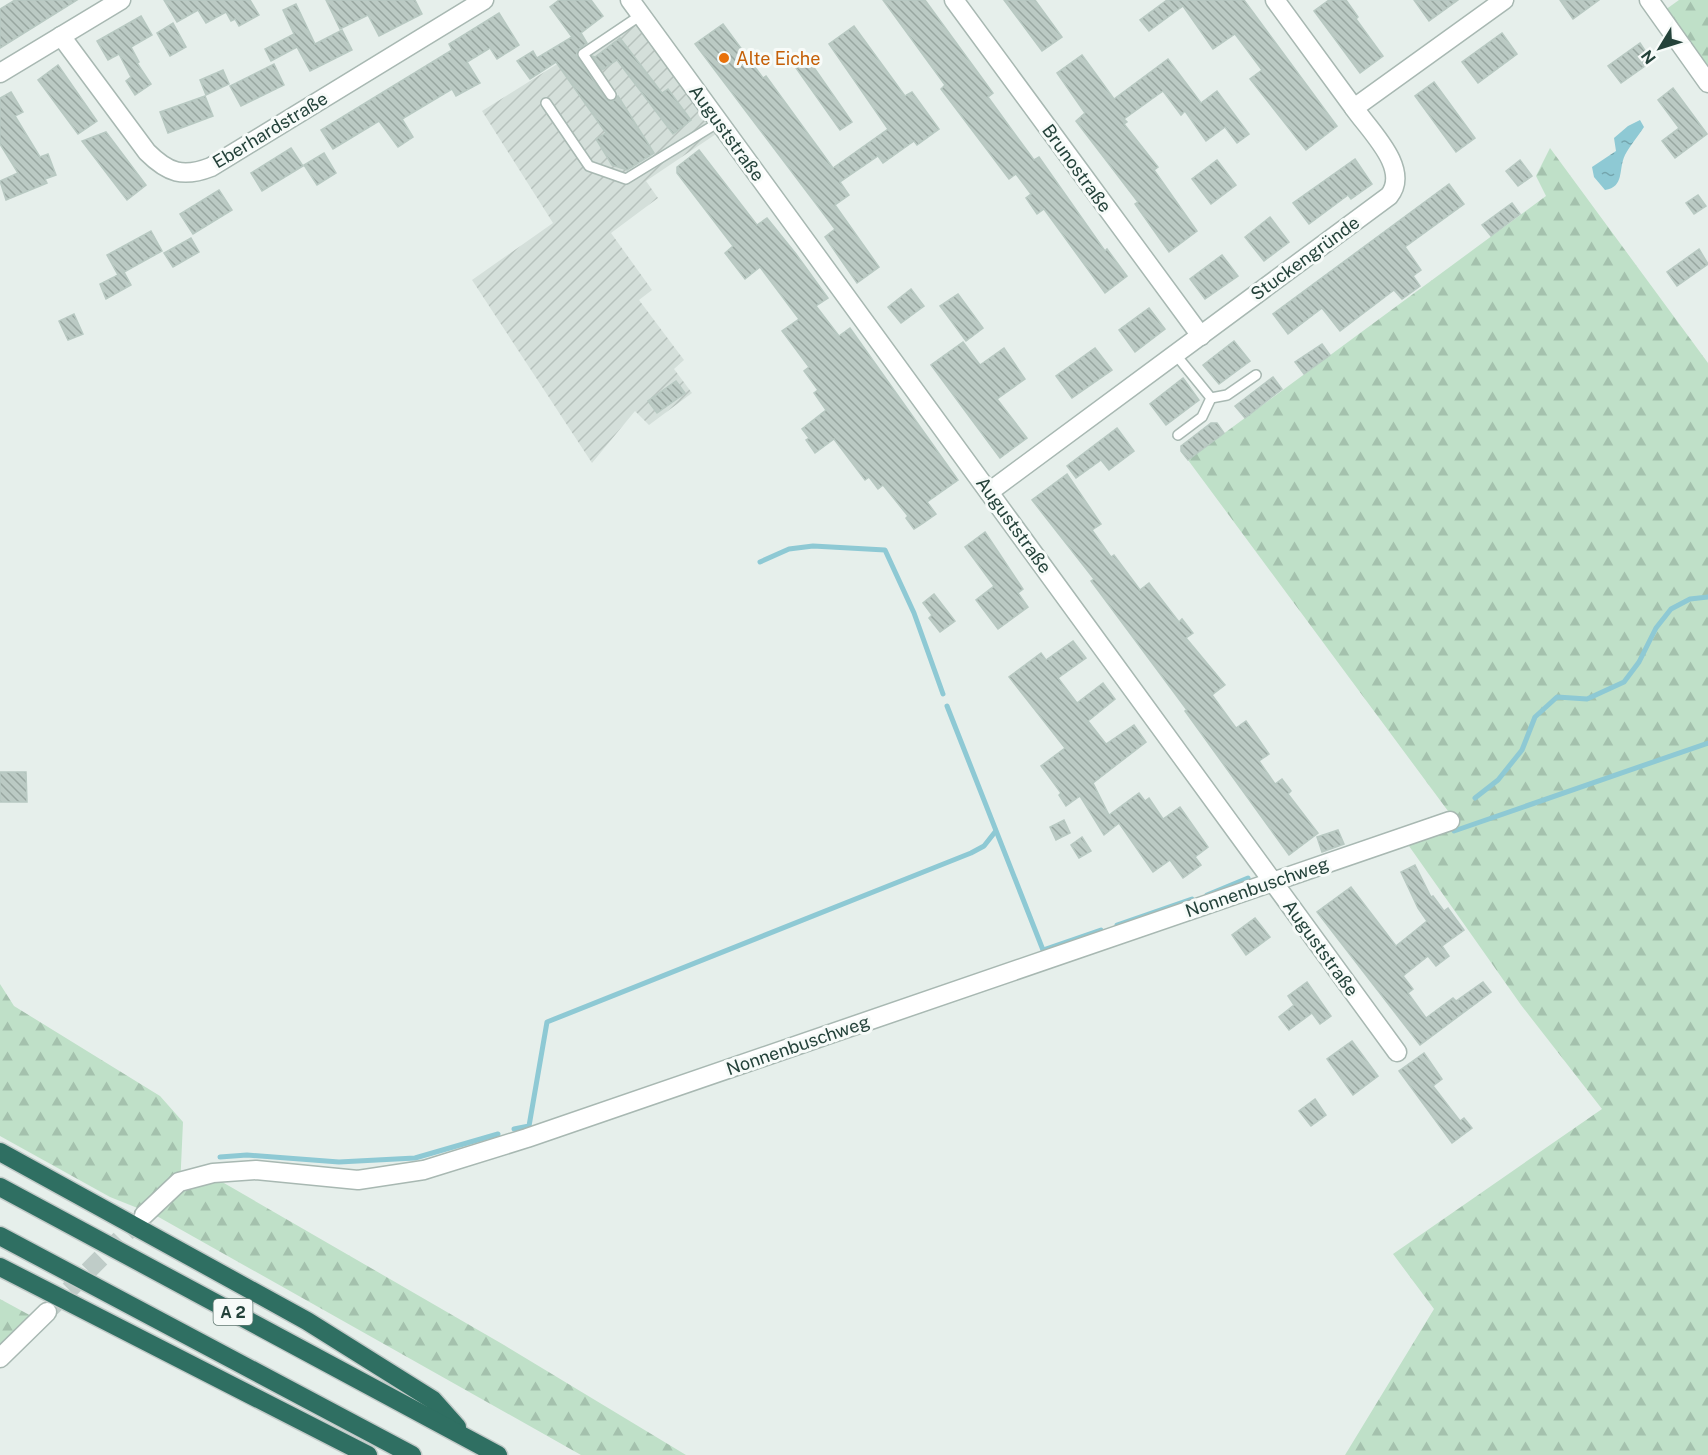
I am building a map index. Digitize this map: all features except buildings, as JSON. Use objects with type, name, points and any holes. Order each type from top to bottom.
[{"type":"highway","points":[[0,1150],[307,1321],[433,1400],[466,1437]]},
{"type":"highway","name":"A 2","points":[[0,1187],[498,1455]]},
{"type":"highway","name":"A 2","points":[[0,1236],[412,1455]]},
{"type":"highway","points":[[0,1267],[368,1455]]},
{"type":"street","points":[[0,73],[121,0]]},
{"type":"street","name":"Eberhardstraße","points":[[61,36],[147,152],[161,165],[192,174],[211,167],[484,0]]},
{"type":"street","name":"Auguststraße","points":[[630,0],[1397,1052]]},
{"type":"street","name":"Brunostraße","points":[[954,0],[1201,336]]},
{"type":"street","points":[[1275,0],[1354,108],[1504,0]]},
{"type":"street","points":[[1649,0],[1708,83]]},
{"type":"street","name":"Stuckengründe","points":[[989,492],[1389,196],[1396,188],[1397,177],[1393,164],[1354,108]]},
{"type":"street","name":"Nonnenbuschweg","points":[[144,1215],[179,1182],[213,1173],[256,1170],[358,1180],[424,1170],[527,1138],[1450,821]]},
{"type":"street","points":[[0,1358],[47,1312]]},
{"type":"lane","points":[[611,94],[583,54],[641,15]]},
{"type":"lane","points":[[546,103],[589,166],[626,179],[719,122]]},
{"type":"lane","points":[[1176,355],[1211,398]]},
{"type":"lane","points":[[1211,398],[1227,395],[1256,375]]},
{"type":"lane","points":[[1178,435],[1202,417],[1211,398]]},
{"type":"shaded area","points":[[631,18],[716,134],[646,181],[658,198],[611,233],[652,290],[639,300],[684,360],[674,369],[692,393],[649,425],[635,411],[592,463],[472,280],[553,223],[482,111]]},
{"type":"green space","points":[[1679,0],[1708,0],[1708,71],[1665,10]]},
{"type":"green space","points":[[1550,148],[1708,363],[1708,1455],[1345,1455],[1434,1309],[1393,1254],[1602,1109],[1521,1005],[1397,829],[1448,811],[1188,460],[1546,196],[1536,176]]},
{"type":"green space","points":[[0,984],[14,1006],[160,1096],[183,1122],[180,1188],[217,1179],[504,1345],[686,1455],[581,1455],[155,1215],[110,1197],[0,1136]]},
{"type":"green space","points":[[0,1299],[46,1324],[0,1368]]},
{"type":"water","points":[[1640,120],[1644,127],[1625,155],[1616,185],[1605,190],[1594,177],[1592,167],[1616,151],[1614,138],[1628,126]]},
{"type":"waterway","points":[[760,562],[789,549],[813,546],[885,550],[914,613],[943,694]]},
{"type":"waterway","points":[[1475,798],[1498,780],[1522,750],[1535,717],[1557,697],[1587,699],[1624,682],[1639,662],[1656,628],[1671,609],[1690,599],[1708,597]]},
{"type":"waterway","points":[[947,706],[1043,950],[1101,930]]},
{"type":"waterway","points":[[1454,831],[1708,743]]},
{"type":"waterway","points":[[514,1129],[529,1126],[547,1022],[971,853],[984,846],[995,832]]},
{"type":"waterway","points":[[1207,895],[1248,878]]},
{"type":"waterway","points":[[1117,925],[1192,899]]},
{"type":"waterway","points":[[220,1157],[247,1155],[339,1162],[415,1158],[498,1134]]},
{"type":"tunnel","points":[[50,1309],[143,1216]]},
{"type":"place","name":"Alte Eiche","points":[[724,58]]}]
